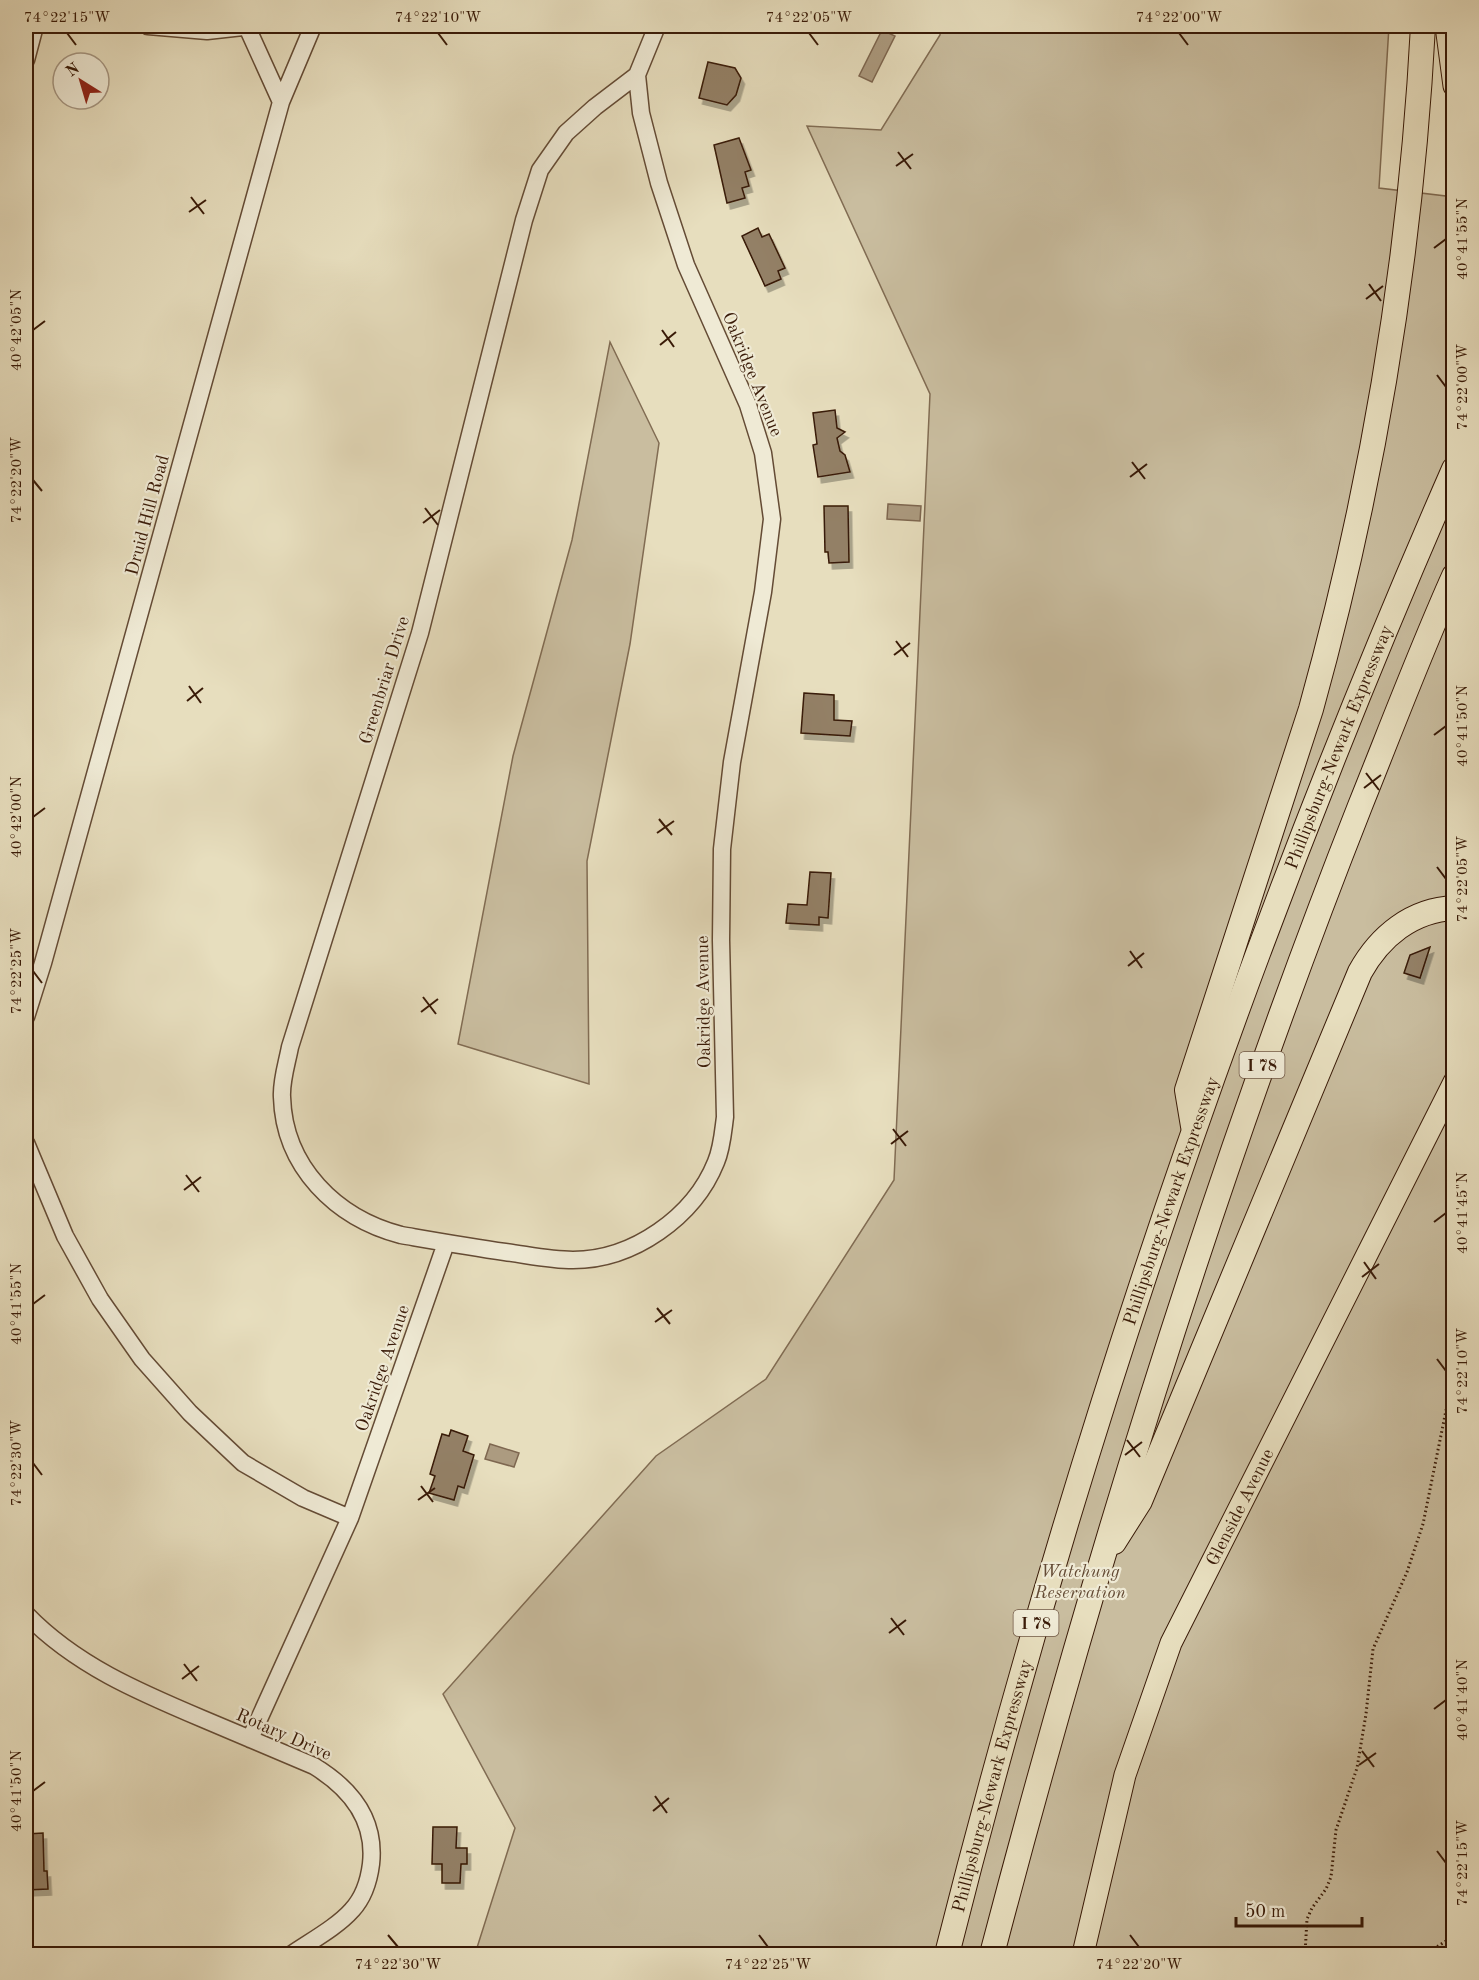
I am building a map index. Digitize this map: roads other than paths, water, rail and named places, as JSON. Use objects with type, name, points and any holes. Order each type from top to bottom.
[{"type":"highway","points":[[1193,1129],[1187,1089],[1311,709],[1330,640],[1366,479],[1395,312],[1417,115],[1423,26]]},
{"type":"highway","name":"Phillipsburg-Newark Expressway","points":[[947,1954],[1044,1595],[1134,1307],[1193,1129],[1284,879],[1391,612],[1454,469]]},
{"type":"highway","name":"I 78","points":[[992,1954],[1037,1780],[1099,1564],[1193,1265],[1257,1079],[1325,896],[1454,576]]},
{"type":"highway","points":[[1099,1564],[1140,1501],[1364,965],[1376,947],[1401,925],[1428,912],[1454,908]]},
{"type":"main road","points":[[1446,26],[1454,86]]},
{"type":"main road","name":"Glenside Avenue","points":[[1083,1954],[1125,1775],[1172,1643],[1454,1082]]},
{"type":"street","points":[[26,60],[35,26]]},
{"type":"street","points":[[148,26],[207,31],[249,26],[281,102]]},
{"type":"street","name":"Druid Hill Road","points":[[26,1017],[43,963],[281,102],[313,26]]},
{"type":"street","name":"Oakridge Avenue","points":[[250,1739],[350,1518],[446,1243],[549,1259],[575,1260],[628,1248],[663,1229],[687,1207],[710,1174],[722,1140],[725,1117],[721,940],[722,849],[732,762],[764,592],[772,519],[760,443],[748,405],[683,255],[659,183],[641,113],[637,75],[657,26]]},
{"type":"street","name":"Greenbriar Drive","points":[[446,1243],[383,1230],[358,1219],[333,1202],[312,1178],[292,1147],[286,1131],[281,1096],[290,1047],[420,633],[521,231],[540,170],[566,133],[637,75]]},
{"type":"street","points":[[26,1143],[65,1236],[100,1299],[142,1359],[190,1413],[243,1463],[303,1498],[350,1518]]},
{"type":"street","name":"Rotary Drive","points":[[26,1614],[41,1631],[82,1661],[145,1695],[314,1766],[334,1778],[348,1793],[368,1823],[372,1839],[369,1879],[352,1910],[292,1954]]},
{"type":"park label","name":"Watchung Reservation","points":[[1080,1581]]}]
